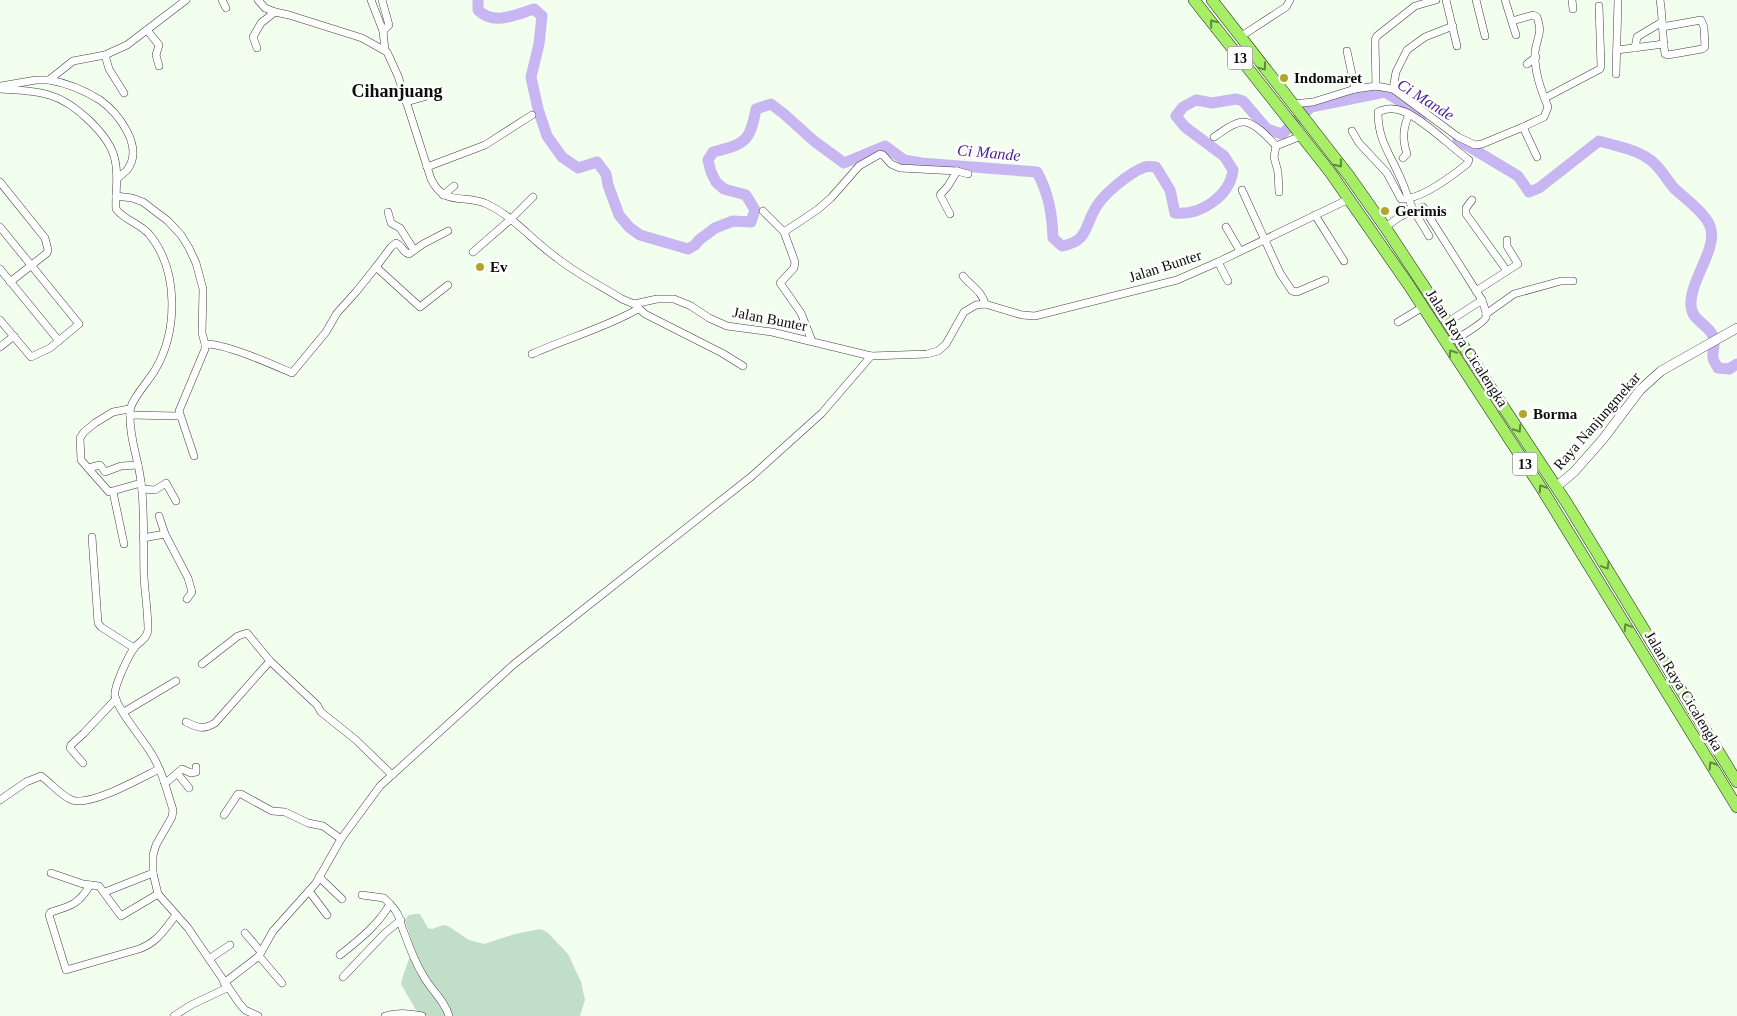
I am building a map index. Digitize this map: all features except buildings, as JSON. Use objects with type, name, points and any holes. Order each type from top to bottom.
[{"type":"highway","name":"Jalan Raya Cicalengka","points":[[1194,0],[1312,130],[1349,176],[1385,227],[1556,487],[1737,782]]},
{"type":"highway","name":"Jalan Raya Cicalengka","points":[[1212,0],[1287,103],[1286,116],[1349,199],[1423,307],[1542,489],[1737,807]]},
{"type":"highway","points":[[1302,136],[1312,130]]},
{"type":"street","points":[[49,80],[73,61],[105,55],[127,45],[186,0]]},
{"type":"street","points":[[222,0],[226,8]]},
{"type":"street","points":[[258,0],[265,8],[275,12],[362,38],[385,50]]},
{"type":"street","points":[[371,0],[383,30],[385,50],[395,69],[434,186],[443,195],[449,198],[486,203],[511,219],[558,259],[636,306],[645,314],[722,353],[743,366]]},
{"type":"street","points":[[382,0],[389,25],[383,30]]},
{"type":"street","points":[[1240,37],[1286,6],[1290,0]]},
{"type":"street","points":[[1376,86],[1375,40],[1377,36],[1415,6],[1436,0]]},
{"type":"street","points":[[1446,0],[1457,46]]},
{"type":"street","points":[[1476,0],[1485,36]]},
{"type":"street","points":[[1505,0],[1516,35]]},
{"type":"street","points":[[1572,0],[1573,9]]},
{"type":"street","points":[[1616,74],[1618,0]]},
{"type":"street","points":[[1635,48],[1636,39],[1651,29],[1662,27],[1698,20],[1702,21],[1704,27],[1705,47],[1668,55],[1665,52],[1662,27],[1660,0]]},
{"type":"street","points":[[1545,98],[1600,68],[1600,6]]},
{"type":"street","points":[[257,48],[253,37],[261,23],[275,12]]},
{"type":"street","points":[[1287,103],[1313,102],[1355,89],[1376,86],[1393,89],[1472,145],[1482,144],[1523,127],[1546,114],[1548,107],[1536,71],[1535,52],[1540,31],[1537,17],[1533,14],[1512,21]]},
{"type":"street","points":[[1393,89],[1396,72],[1407,50],[1424,37],[1453,26]]},
{"type":"street","points":[[147,30],[159,46],[156,55],[159,66]]},
{"type":"street","points":[[1617,50],[1664,44]]},
{"type":"street","points":[[1346,51],[1355,89]]},
{"type":"street","points":[[105,55],[110,69],[124,93]]},
{"type":"street","points":[[1527,64],[1536,58]]},
{"type":"street","points":[[0,88],[36,80],[49,80],[74,87],[112,110],[125,127],[132,146],[132,159],[127,170],[118,178]]},
{"type":"street","points":[[0,88],[50,95],[78,112],[96,127],[106,138],[115,159],[118,178],[117,211],[141,226],[155,242],[167,269],[172,304],[168,335],[161,359],[130,412],[130,430],[141,486],[148,630],[144,639],[134,648],[115,687],[115,697],[151,753],[164,782],[173,813],[156,844],[153,855],[153,873],[158,894],[188,928],[245,1010],[258,1016]]},
{"type":"street","points":[[406,102],[424,97]]},
{"type":"street","points":[[1352,131],[1359,143],[1387,173],[1401,199],[1409,199],[1434,188],[1468,164],[1469,161],[1409,114],[1391,109],[1384,109],[1378,112],[1383,145],[1400,176],[1409,199],[1414,210],[1429,236]]},
{"type":"street","points":[[1403,158],[1407,154],[1403,139],[1409,114]]},
{"type":"street","points":[[427,167],[485,145],[532,115]]},
{"type":"street","points":[[1214,137],[1231,126],[1242,122],[1255,126],[1276,146]]},
{"type":"street","points":[[1523,127],[1537,157]]},
{"type":"street","points":[[1276,146],[1302,136]]},
{"type":"street","points":[[1276,146],[1274,157],[1278,172],[1279,192]]},
{"type":"street","points":[[784,232],[817,210],[831,198],[859,166],[880,154],[891,164],[900,168],[957,171],[968,174]]},
{"type":"street","points":[[950,214],[940,195],[957,171]]},
{"type":"street","points":[[0,182],[45,238],[48,250],[32,266],[10,282]]},
{"type":"street","points":[[443,195],[454,186]]},
{"type":"street","points":[[1242,190],[1280,273],[1292,292],[1297,292],[1325,280]]},
{"type":"street","points":[[116,196],[132,198],[150,206],[168,221],[187,244],[196,263],[203,289],[202,333],[205,344],[179,412],[194,456]]},
{"type":"street","points":[[473,252],[533,197]]},
{"type":"street","name":"Jalan Bunter","points":[[532,354],[618,320],[636,306],[657,299],[674,299],[727,326],[772,332],[871,356],[938,352],[946,344],[964,312],[976,305],[985,304],[1022,315],[1035,316],[1177,280],[1349,199]]},
{"type":"street","points":[[1472,200],[1466,208],[1466,214],[1507,271]]},
{"type":"street","points":[[1424,207],[1433,225],[1482,300],[1486,314]]},
{"type":"street","points":[[1385,227],[1414,210]]},
{"type":"street","points":[[763,211],[784,232],[795,262],[794,268],[780,283],[801,313],[812,341]]},
{"type":"street","points":[[388,212],[391,223],[400,228],[414,250]]},
{"type":"street","points":[[1315,216],[1344,261]]},
{"type":"street","points":[[1226,227],[1240,251]]},
{"type":"street","points":[[0,228],[79,324],[60,341],[31,357],[1,323]]},
{"type":"street","points":[[205,344],[212,344],[240,352],[294,373],[338,312],[391,247],[396,243],[399,244],[407,254],[448,231]]},
{"type":"street","points":[[1476,291],[1518,264],[1507,246],[1507,240]]},
{"type":"street","points":[[1218,262],[1228,281]]},
{"type":"street","points":[[376,267],[420,307],[448,284]]},
{"type":"street","points":[[0,270],[60,341]]},
{"type":"street","points":[[963,276],[971,286],[980,292],[985,304]]},
{"type":"street","points":[[1458,338],[1481,323],[1486,314],[1514,294],[1553,283],[1573,281]]},
{"type":"street","points":[[1448,322],[1482,300]]},
{"type":"street","points":[[1398,322],[1423,307]]},
{"type":"street","name":"Raya Nanjungmekar","points":[[1556,487],[1574,472],[1646,385],[1661,370],[1737,328]]},
{"type":"street","points":[[0,347],[14,336]]},
{"type":"street","points":[[174,1016],[226,985],[260,954],[274,931],[319,877],[341,839],[380,786],[437,733],[528,654],[752,476],[822,413],[871,356]]},
{"type":"street","points":[[176,501],[166,483],[155,490],[129,485],[109,492],[81,460],[79,445],[82,434],[113,412],[179,416]]},
{"type":"street","points":[[88,468],[100,465],[105,472],[122,466],[138,465]]},
{"type":"street","points":[[112,492],[124,544]]},
{"type":"street","points":[[159,516],[164,534],[188,578],[192,592],[187,599]]},
{"type":"street","points":[[143,538],[164,534]]},
{"type":"street","points":[[92,537],[98,623],[134,648]]},
{"type":"street","points":[[202,664],[225,646],[244,633],[247,633],[270,661],[321,712],[356,740],[392,775]]},
{"type":"street","points":[[186,722],[197,728],[206,729],[215,723],[270,661]]},
{"type":"street","points":[[124,712],[176,681]]},
{"type":"street","points":[[106,693],[115,697]]},
{"type":"street","points":[[83,763],[70,748],[70,745],[84,733],[115,697]]},
{"type":"street","points":[[164,782],[182,769],[191,773],[196,772],[196,767]]},
{"type":"street","points":[[0,800],[26,782],[41,776],[71,800],[79,802],[104,796],[159,769]]},
{"type":"street","points":[[177,773],[189,788]]},
{"type":"street","points":[[224,816],[238,794],[241,794],[272,811],[285,812],[308,824],[323,826],[341,839]]},
{"type":"street","points":[[51,873],[99,886],[121,916],[158,894]]},
{"type":"street","points":[[104,892],[153,873]]},
{"type":"street","points":[[319,877],[342,898]]},
{"type":"street","points":[[90,885],[75,904],[51,912],[49,915],[66,970],[151,944],[161,935],[176,915]]},
{"type":"street","points":[[309,891],[327,915]]},
{"type":"street","points":[[362,895],[384,898],[400,914],[404,934],[423,976],[431,989],[445,1004],[449,1016]]},
{"type":"street","points":[[340,954],[370,929],[390,904]]},
{"type":"street","points":[[344,977],[385,933],[401,920]]},
{"type":"street","points":[[245,933],[282,983]]},
{"type":"street","points":[[209,959],[230,945]]},
{"type":"street","points":[[385,1016],[403,1013],[422,1016]]},
{"type":"green space","points":[[420,914],[428,928],[448,926],[469,940],[484,944],[515,934],[540,929],[547,932],[568,954],[581,982],[585,1000],[580,1016],[427,1016],[421,1014],[416,1010],[401,984],[411,953],[412,942],[405,920],[409,915]]},
{"type":"waterway","name":"Ci Mande","points":[[478,0],[478,10],[484,15],[491,17],[504,18],[534,9],[542,16],[539,44],[531,77],[538,109],[547,136],[562,157],[578,168],[597,162],[606,174],[619,215],[629,227],[640,235],[688,249],[715,228],[733,221],[751,222],[755,210],[746,195],[724,189],[716,182],[708,160],[713,152],[732,147],[744,140],[751,129],[756,109],[771,104],[814,141],[844,163],[885,146],[904,160],[921,163],[1037,172],[1049,204],[1053,238],[1062,246],[1077,241],[1081,237],[1095,209],[1110,191],[1124,179],[1145,167],[1156,167],[1170,190],[1175,213],[1185,213],[1204,208],[1220,196],[1231,179],[1233,170],[1224,156],[1185,127],[1176,116],[1183,107],[1196,100],[1212,103],[1236,99],[1243,101],[1267,129],[1282,134],[1311,107],[1385,92],[1423,115]]},
{"type":"waterway","name":"Ci Mande","points":[[1458,140],[1518,176],[1529,192],[1539,188],[1599,141],[1632,150],[1653,162],[1674,188],[1696,207],[1709,224],[1711,230],[1710,247],[1694,287],[1691,306],[1694,315],[1708,328],[1713,336],[1713,359],[1718,368],[1729,369],[1737,364]]},
{"type":"place","name":"Indomaret","points":[[1284,78]]},
{"type":"place","name":"Gerimis","points":[[1385,211]]},
{"type":"place","name":"Ev","points":[[480,267]]},
{"type":"place","name":"Borma","points":[[1523,414]]},
{"type":"district","name":"Cihanjuang","points":[[397,91]]}]
